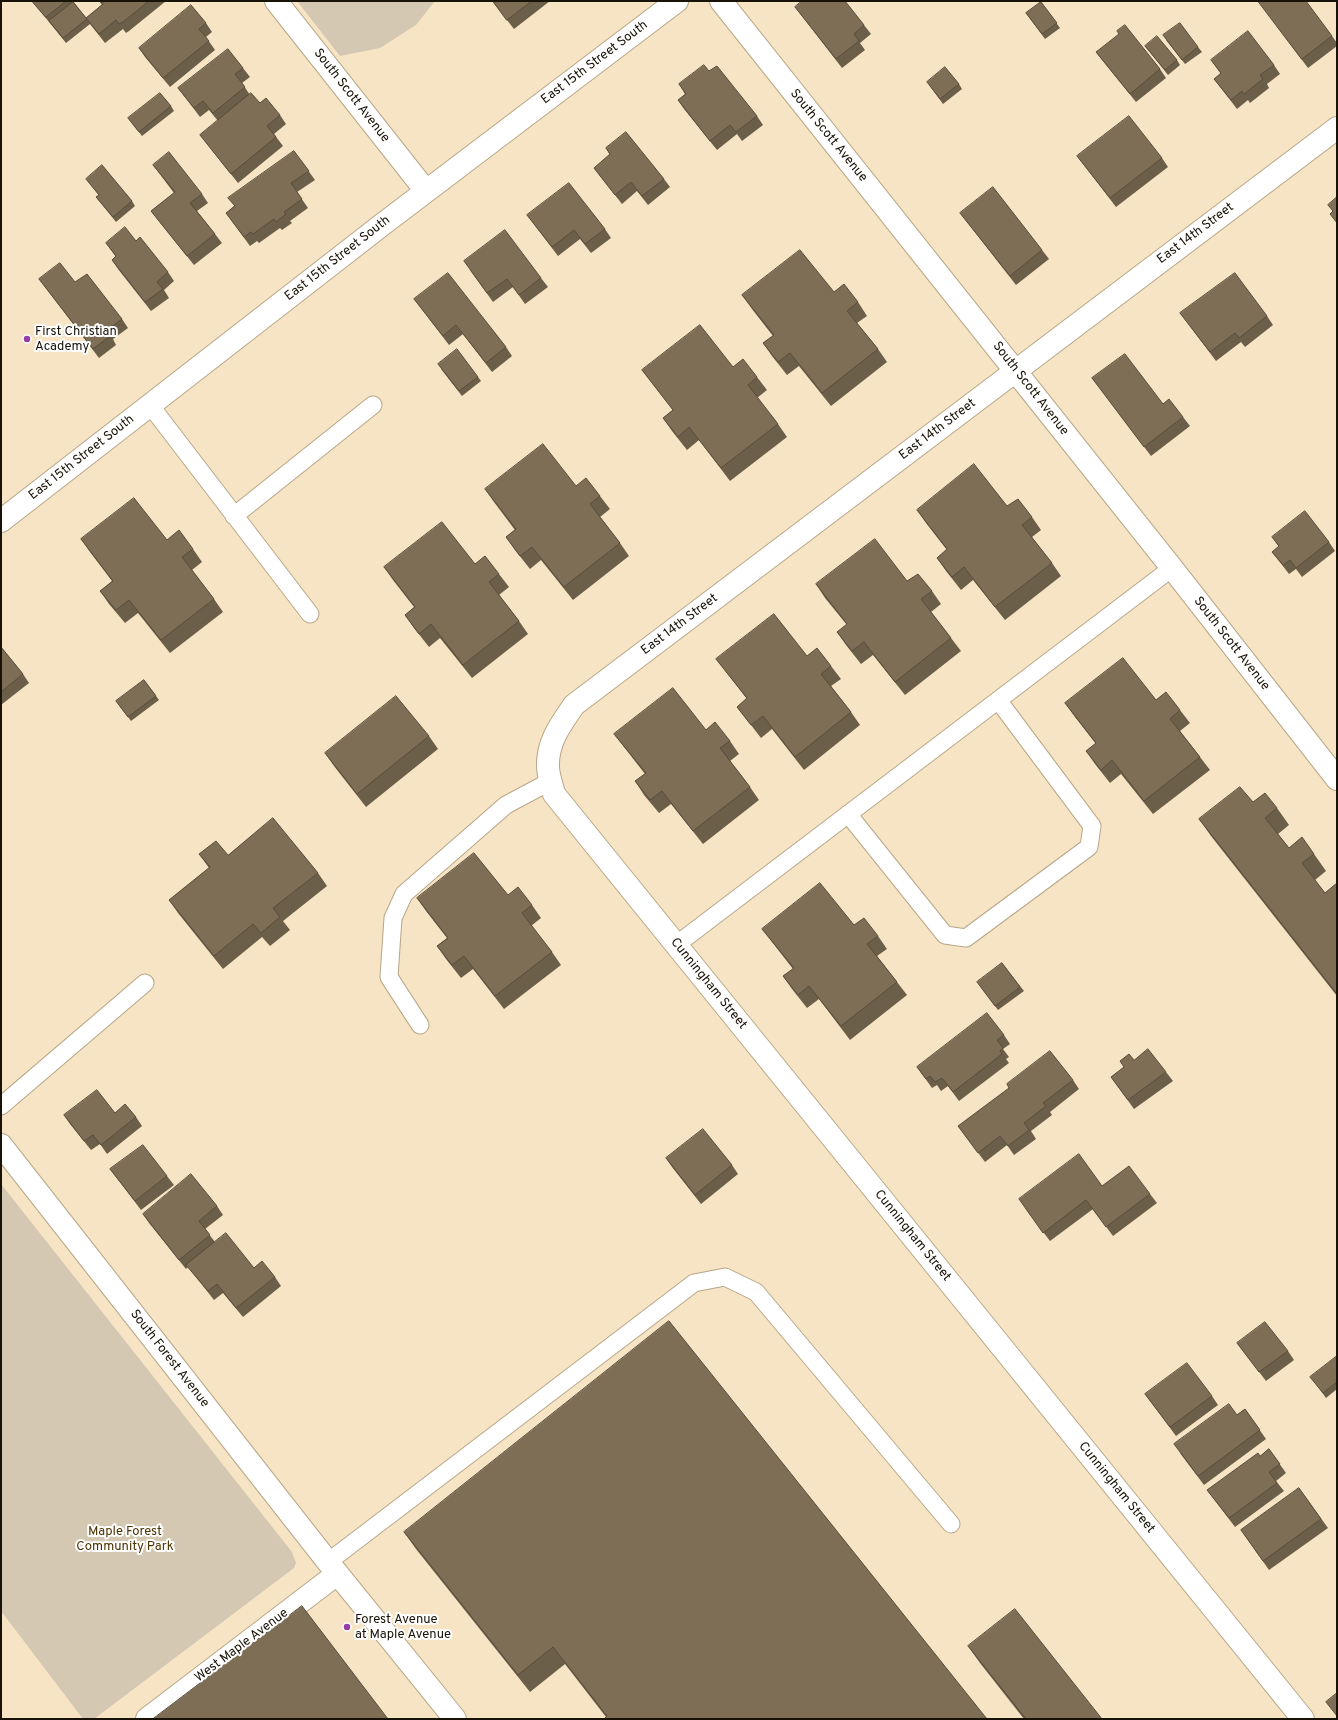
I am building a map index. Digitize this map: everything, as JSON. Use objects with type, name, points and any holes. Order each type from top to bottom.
[{"type":"street","name":"South Scott Avenue","points":[[276,1],[426,191]]},
{"type":"street","name":"East 15th Street South","points":[[1,521],[426,191],[677,1]]},
{"type":"street","name":"South Scott Avenue","points":[[721,1],[1172,568],[1334,768]]},
{"type":"street","name":"East 14th Street","points":[[551,742],[574,705],[1337,128]]},
{"type":"street","name":"Cunningham Street","points":[[551,742],[548,767],[554,794],[1303,1719]]},
{"type":"street","name":"South Forest Avenue","points":[[1,1145],[332,1568],[455,1719]]},
{"type":"street","name":"West Maple Avenue","points":[[147,1719],[332,1568]]},
{"type":"lane","points":[[150,405],[310,614]]},
{"type":"lane","points":[[234,516],[373,405]]},
{"type":"lane","points":[[676,945],[1172,568]]},
{"type":"lane","points":[[848,814],[945,935],[966,938],[1089,847],[1092,826],[998,700]]},
{"type":"lane","points":[[420,1025],[389,977],[393,918],[404,894],[506,805],[551,781]]},
{"type":"lane","points":[[1,1106],[145,983]]},
{"type":"lane","points":[[332,1568],[694,1283],[725,1277],[756,1292],[952,1524]]},
{"type":"green space","points":[[297,1],[435,1],[416,25],[380,48],[340,56]]},
{"type":"green space","name":"Maple Forest Community Park","points":[[1,1184],[292,1552],[296,1563],[294,1568],[94,1719],[83,1719],[1,1611]]},
{"type":"building","points":[[32,1],[66,1],[46,17]]},
{"type":"building","points":[[100,1],[149,1],[123,22],[119,24],[116,20],[99,34],[86,18],[103,4]]},
{"type":"building","points":[[493,1],[532,1],[507,20]]},
{"type":"building","points":[[802,1],[845,1],[864,25],[854,34],[859,41],[836,59],[795,7]]},
{"type":"building","points":[[1258,1],[1306,1],[1332,36],[1302,59]]},
{"type":"building","points":[[73,2],[87,19],[63,38],[49,21]]},
{"type":"building","points":[[1041,2],[1057,23],[1042,34],[1026,13]]},
{"type":"building","points":[[191,5],[206,23],[199,29],[209,41],[163,78],[139,48]]},
{"type":"building","points":[[1180,23],[1198,47],[1182,60],[1163,35]]},
{"type":"building","points":[[1125,25],[1160,69],[1130,94],[1096,52],[1119,34],[1117,31]]},
{"type":"building","points":[[1248,31],[1274,65],[1260,75],[1263,79],[1244,94],[1242,91],[1231,100],[1214,79],[1221,73],[1211,60]]},
{"type":"building","points":[[1157,36],[1177,60],[1165,70],[1145,46]]},
{"type":"building","points":[[228,49],[243,68],[235,74],[245,87],[213,113],[203,101],[194,108],[178,88]]},
{"type":"building","points":[[704,65],[709,71],[717,66],[757,116],[736,132],[730,125],[710,141],[678,100],[686,94],[679,84]]},
{"type":"building","points":[[945,67],[959,84],[940,99],[927,82]]},
{"type":"building","points":[[160,93],[171,106],[139,132],[128,118]]},
{"type":"building","points":[[251,93],[260,103],[266,98],[280,115],[267,126],[276,137],[231,174],[200,135]]},
{"type":"building","points":[[1129,116],[1162,158],[1110,198],[1077,156]]},
{"type":"building","points":[[626,132],[664,179],[642,196],[631,182],[615,195],[594,168],[610,154],[606,148]]},
{"type":"building","points":[[294,151],[309,171],[291,183],[302,199],[284,212],[286,214],[276,222],[274,219],[253,234],[251,232],[244,237],[226,213],[235,206],[228,198]]},
{"type":"building","points":[[169,152],[202,194],[190,203],[215,234],[187,256],[151,211],[175,192],[153,165]]},
{"type":"building","points":[[102,165],[132,201],[113,217],[96,197],[99,195],[86,179]]},
{"type":"building","points":[[569,183],[605,229],[585,244],[574,230],[552,247],[527,215]]},
{"type":"building","points":[[993,187],[1042,250],[1010,276],[960,213]]},
{"type":"building","points":[[1337,197],[1337,223],[1330,214],[1333,211],[1328,205]]},
{"type":"building","points":[[125,227],[136,241],[140,237],[168,272],[157,282],[163,289],[145,302],[112,260],[116,256],[106,243]]},
{"type":"building","points":[[505,230],[541,278],[519,295],[507,279],[487,293],[464,261]]},
{"type":"building","points":[[800,250],[834,292],[844,284],[858,302],[847,311],[878,349],[822,393],[790,353],[778,362],[763,343],[774,335],[742,295]]},
{"type":"building","points":[[60,263],[75,282],[87,274],[122,319],[106,331],[110,336],[93,349],[39,279]]},
{"type":"building","points":[[448,273],[506,347],[486,363],[456,325],[443,336],[414,299]]},
{"type":"building","points":[[1235,273],[1267,316],[1239,338],[1235,333],[1210,352],[1180,313]]},
{"type":"building","points":[[700,325],[733,367],[743,359],[757,377],[748,385],[778,424],[721,468],[689,427],[678,437],[663,418],[673,410],[642,370]]},
{"type":"building","points":[[457,349],[478,377],[459,391],[438,364]]},
{"type":"building","points":[[1125,354],[1163,404],[1169,399],[1183,417],[1144,447],[1092,378]]},
{"type":"building","points":[[543,444],[576,486],[586,478],[600,496],[590,504],[620,543],[564,587],[532,547],[520,556],[506,537],[516,529],[485,489]]},
{"type":"building","points":[[974,464],[1007,506],[1018,499],[1032,517],[1022,525],[1052,563],[995,607],[964,567],[952,577],[937,558],[947,549],[917,510]]},
{"type":"building","points":[[134,498],[167,540],[179,530],[193,549],[182,557],[214,599],[161,640],[129,600],[116,610],[100,591],[113,581],[81,539]]},
{"type":"building","points":[[1305,511],[1329,542],[1296,568],[1290,560],[1283,565],[1272,552],[1279,546],[1272,537]]},
{"type":"building","points":[[442,522],[475,564],[485,556],[499,574],[489,582],[519,621],[463,665],[431,624],[419,634],[405,615],[415,607],[384,567]]},
{"type":"building","points":[[875,539],[907,581],[918,574],[932,591],[921,599],[951,638],[895,682],[864,642],[852,651],[837,632],[847,624],[816,584]]},
{"type":"building","points":[[774,614],[807,656],[817,648],[831,666],[821,674],[851,712],[795,757],[763,716],[751,725],[737,707],[747,698],[716,659]]},
{"type":"building","points":[[1,647],[23,674],[1,692]]},
{"type":"building","points":[[1123,658],[1156,700],[1166,692],[1180,710],[1170,719],[1200,757],[1144,801],[1112,760],[1101,770],[1086,751],[1096,743],[1065,703]]},
{"type":"building","points":[[144,680],[156,696],[128,717],[116,701]]},
{"type":"building","points":[[673,688],[706,730],[715,722],[730,741],[720,748],[750,787],[693,831],[662,791],[650,800],[635,781],[646,773],[614,734]]},
{"type":"building","points":[[396,696],[429,736],[357,794],[325,753]]},
{"type":"building","points":[[1240,787],[1253,802],[1265,793],[1277,808],[1265,818],[1289,848],[1302,837],[1314,854],[1302,863],[1325,893],[1337,883],[1337,994],[1199,819]]},
{"type":"building","points":[[273,818],[318,873],[273,908],[280,917],[261,933],[253,924],[214,956],[169,900],[210,867],[199,854],[216,841],[228,855]]},
{"type":"building","points":[[474,853],[508,895],[518,887],[532,905],[522,913],[552,952],[495,996],[464,956],[452,965],[437,946],[448,938],[417,898]]},
{"type":"building","points":[[820,883],[854,925],[864,918],[878,936],[867,944],[897,982],[841,1026],[809,986],[798,995],[783,976],[794,968],[762,929]]},
{"type":"building","points":[[1002,963],[1020,987],[995,1006],[977,982]]},
{"type":"building","points":[[987,1013],[1004,1035],[997,1040],[1003,1048],[1000,1051],[1002,1054],[953,1092],[942,1078],[935,1082],[930,1076],[926,1079],[917,1067]]},
{"type":"building","points":[[1148,1049],[1166,1072],[1128,1100],[1111,1077],[1124,1067],[1120,1061],[1129,1054],[1134,1060]]},
{"type":"building","points":[[1050,1051],[1073,1080],[1043,1103],[1046,1106],[1024,1123],[1029,1130],[1008,1146],[1000,1136],[978,1153],[958,1126],[1009,1088],[1007,1084]]},
{"type":"building","points":[[97,1090],[115,1113],[125,1104],[136,1117],[101,1145],[93,1135],[84,1141],[64,1115]]},
{"type":"building","points":[[703,1129],[732,1165],[695,1195],[666,1158]]},
{"type":"building","points":[[143,1145],[167,1176],[135,1201],[110,1169]]},
{"type":"building","points":[[1079,1154],[1102,1186],[1129,1166],[1150,1194],[1106,1227],[1086,1200],[1043,1233],[1019,1199]]},
{"type":"building","points":[[191,1174],[217,1206],[199,1221],[210,1235],[179,1260],[143,1214]]},
{"type":"building","points":[[226,1233],[254,1268],[262,1261],[275,1277],[236,1308],[217,1284],[208,1291],[186,1265]]},
{"type":"building","points":[[669,1321],[987,1719],[604,1719],[607,1716],[553,1647],[518,1675],[404,1532]]},
{"type":"building","points":[[1265,1322],[1288,1351],[1259,1372],[1237,1343]]},
{"type":"building","points":[[1337,1356],[1337,1382],[1323,1393],[1310,1377]]},
{"type":"building","points":[[1187,1363],[1212,1396],[1170,1427],[1145,1394]]},
{"type":"building","points":[[1229,1404],[1237,1415],[1245,1409],[1260,1430],[1198,1476],[1174,1444]]},
{"type":"building","points":[[1269,1449],[1280,1464],[1269,1472],[1277,1483],[1229,1518],[1207,1490],[1258,1453],[1260,1456]]},
{"type":"building","points":[[1299,1488],[1321,1519],[1263,1561],[1241,1530]]},
{"type":"building","points":[[302,1606],[388,1719],[153,1719]]},
{"type":"building","points":[[1015,1609],[1102,1719],[1026,1719],[968,1646]]},
{"type":"building","points":[[1337,1693],[1337,1716],[1326,1702]]},
{"type":"place","name":"First Christian Academy","points":[[27,339]]},
{"type":"place","name":"Forest Avenue at Maple Avenue","points":[[347,1627]]}]
